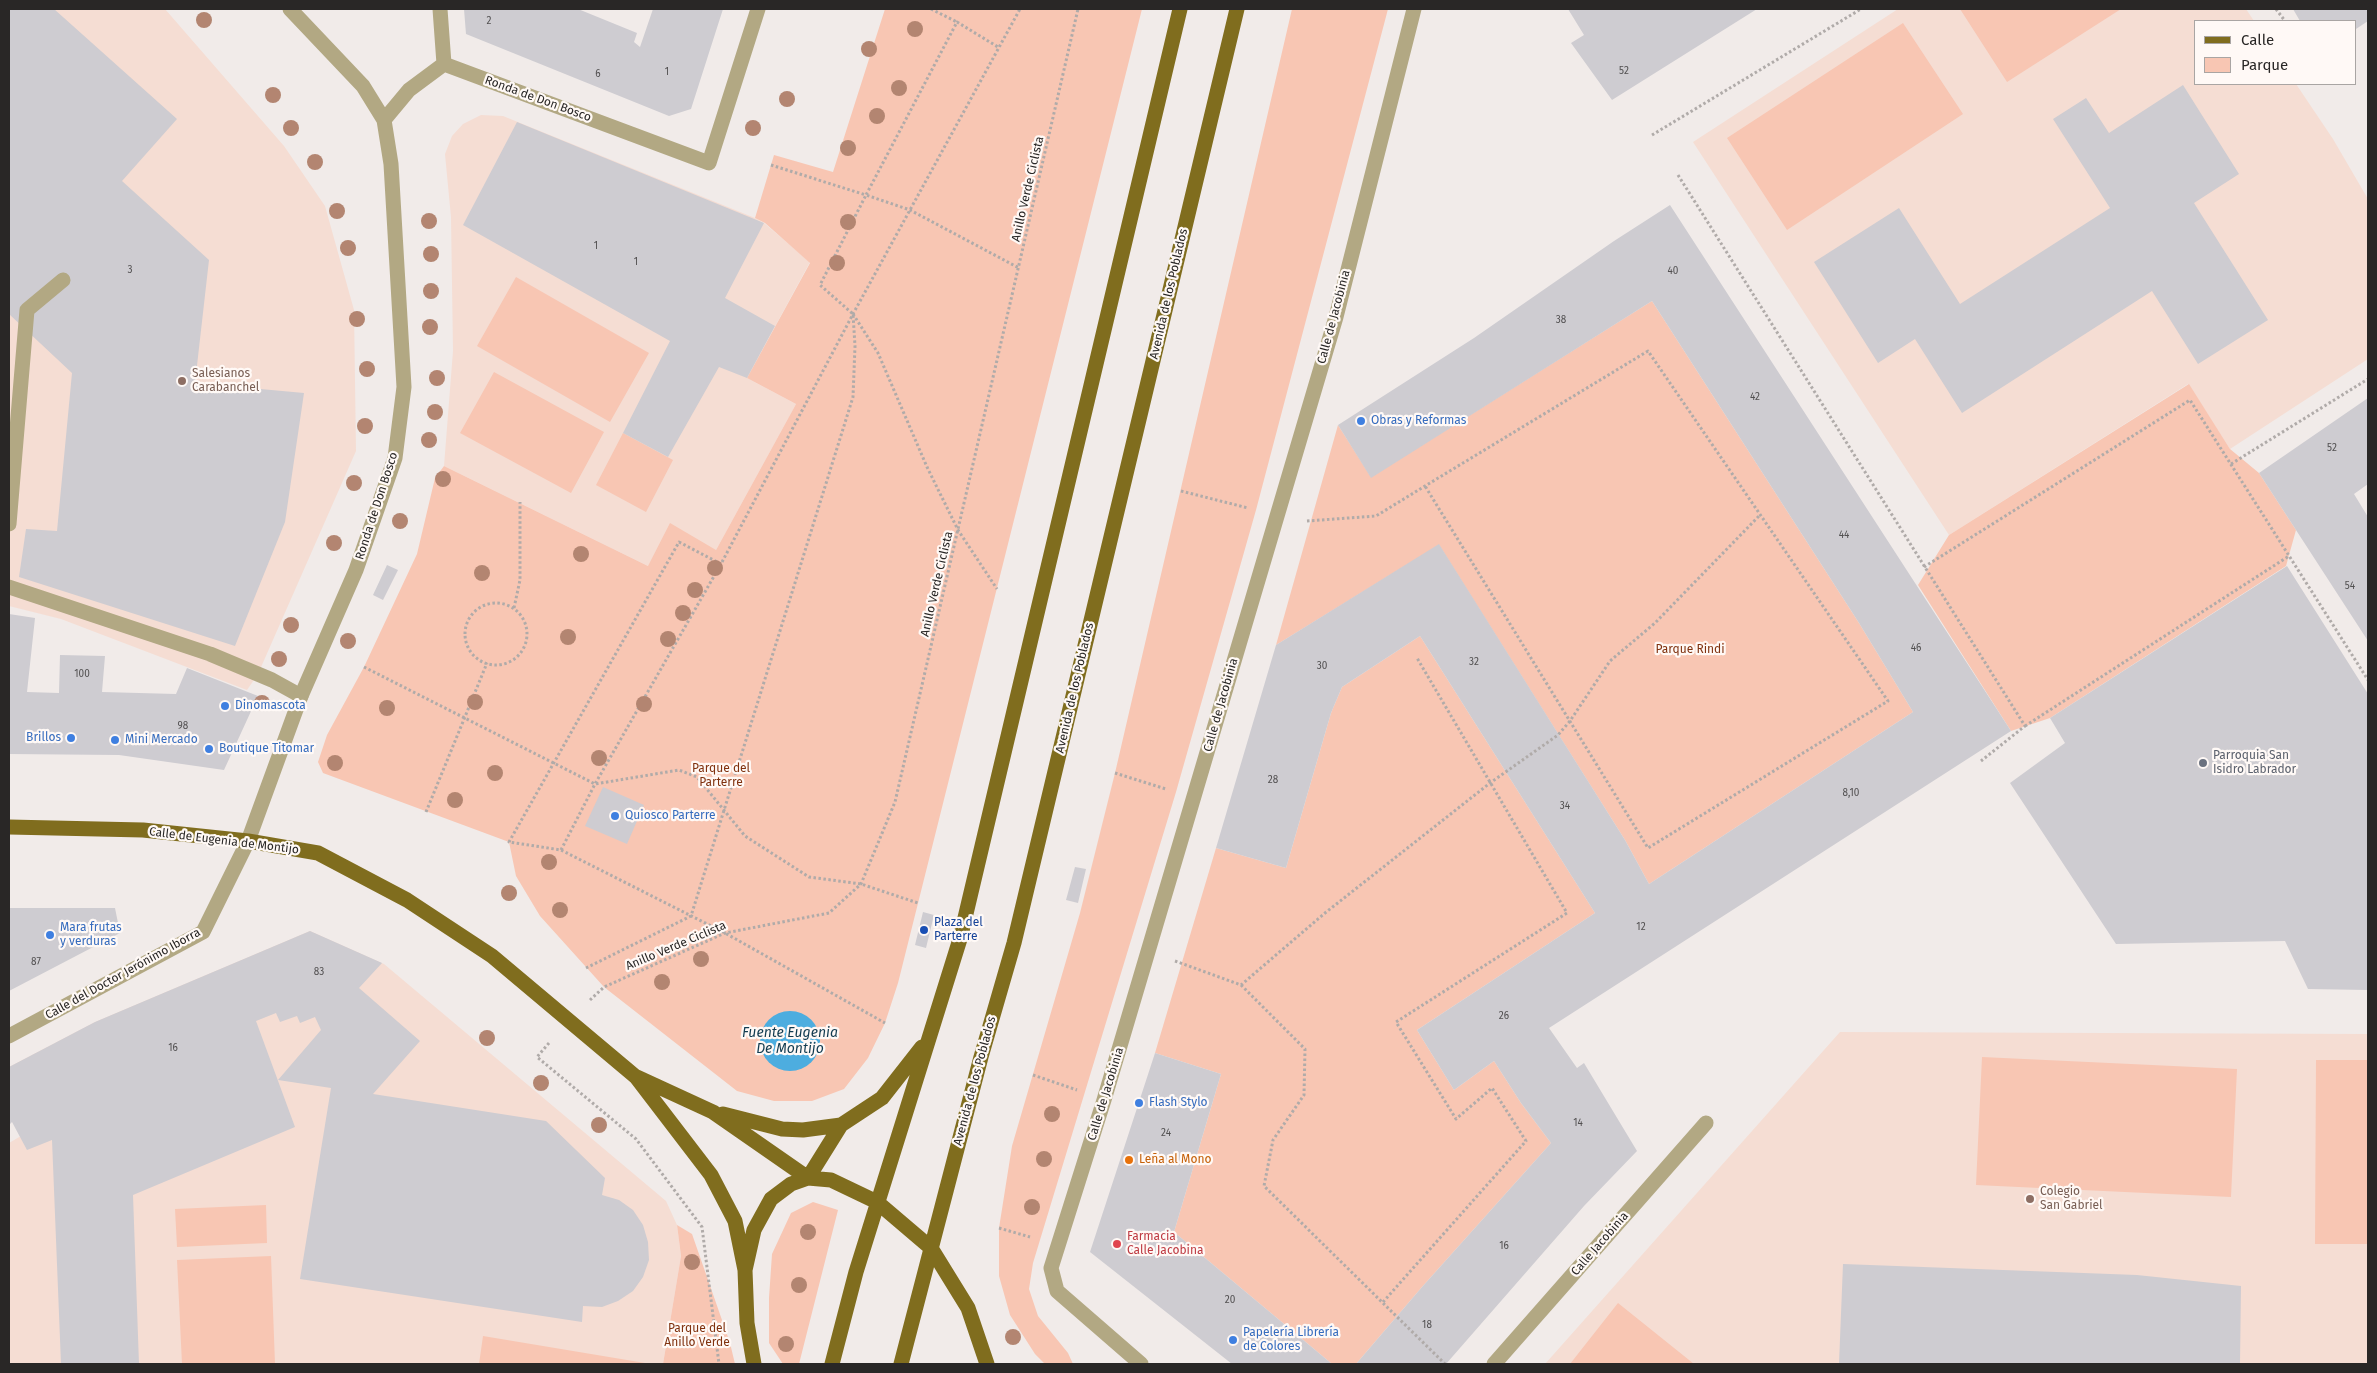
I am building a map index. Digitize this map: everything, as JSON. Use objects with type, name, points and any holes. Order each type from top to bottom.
[{"type":"main road","points":[[832,1364],[877,1202],[960,939],[1180,9]]},
{"type":"main road","name":"Avenida de los Poblados","points":[[901,1364],[981,1057],[1014,943],[1238,9]]},
{"type":"main road","name":"Calle de Eugenia de Montijo","points":[[9,827],[143,830],[248,841],[318,853],[407,900],[492,956],[636,1077],[711,1175],[735,1221],[745,1270]]},
{"type":"main road","points":[[808,1178],[841,1125],[882,1098],[929,1038]]},
{"type":"main road","name":"Calle de Eugenia de Montijo","points":[[636,1077],[713,1112],[808,1178]]},
{"type":"main road","points":[[713,1112],[782,1129],[803,1130],[841,1125]]},
{"type":"main road","points":[[754,1364],[747,1323],[745,1270],[754,1230],[771,1199],[790,1184],[808,1178],[831,1180],[877,1202],[931,1248],[968,1308],[987,1364]]},
{"type":"street","name":"Ronda de Don Bosco","points":[[248,841],[301,696],[356,570],[395,458],[404,387],[391,164],[384,120],[363,86],[290,9]]},
{"type":"street","points":[[384,120],[409,90],[444,64],[440,9]]},
{"type":"street","name":"Ronda de Don Bosco","points":[[444,64],[709,163],[758,9]]},
{"type":"street","name":"Calle de Jacobinia","points":[[1141,1364],[1058,1291],[1051,1268],[1104,1100],[1336,317],[1414,9]]},
{"type":"street","points":[[9,524],[27,310],[63,280]]},
{"type":"street","points":[[9,587],[210,654],[272,680],[301,696]]},
{"type":"street","name":"Calle del Doctor Jerónimo Iborra","points":[[9,1036],[203,932],[248,841]]},
{"type":"street","name":"Calle Jacobinia","points":[[1494,1364],[1706,1124]]},
{"type":"path","points":[[931,9],[957,22],[998,47]]},
{"type":"path","points":[[560,850],[595,784],[721,564],[853,314],[1020,9]]},
{"type":"path","name":"Anillo Verde Ciclista","points":[[604,987],[725,933],[829,913],[861,884],[896,802],[1078,9]]},
{"type":"path","points":[[1652,135],[1861,9]]},
{"type":"path","points":[[2276,9],[2284,20]]},
{"type":"path","points":[[957,22],[820,284],[853,314],[878,353],[927,467],[958,530],[997,589]]},
{"type":"path","points":[[771,164],[910,210],[1019,268]]},
{"type":"path","points":[[1678,175],[2025,726]]},
{"type":"path","points":[[586,968],[691,916],[853,397],[855,346],[853,314]]},
{"type":"path","points":[[1305,521],[1376,516],[1425,486],[1648,351],[1888,702],[1648,848],[1425,486]]},
{"type":"path","points":[[2231,464],[2368,378]]},
{"type":"path","points":[[1924,567],[2190,400],[2368,680]]},
{"type":"path","points":[[1181,491],[1256,510]]},
{"type":"path","points":[[514,608],[520,580],[520,502]]},
{"type":"path","points":[[1241,986],[1325,913],[1490,783],[1558,736],[1610,661],[1654,623],[1760,515]]},
{"type":"path","points":[[721,564],[679,542],[509,842],[560,850],[725,933],[885,1023]]},
{"type":"path","points":[[1981,760],[2025,726],[2290,556]]},
{"type":"path","points":[[495,603],[514,608],[526,625],[526,644],[513,660],[503,664],[487,663],[474,656],[468,648],[465,628],[469,618],[485,604],[495,603]]},
{"type":"path","points":[[1383,1302],[1526,1141],[1492,1088],[1456,1119],[1396,1022],[1567,913],[1417,658]]},
{"type":"path","points":[[426,812],[487,663]]},
{"type":"path","points":[[364,667],[595,784],[679,770],[697,777],[745,836],[808,877],[861,884],[918,902]]},
{"type":"path","points":[[1115,773],[1168,789]]},
{"type":"path","points":[[1168,958],[1241,986],[1304,1049],[1304,1095],[1273,1140],[1264,1186],[1445,1364]]},
{"type":"path","points":[[536,1057],[636,1139],[702,1227],[719,1364]]},
{"type":"path","points":[[1033,1075],[1085,1092]]},
{"type":"path","points":[[999,1228],[1032,1238]]},
{"type":"shaded area","name":"Salesianos Carabanchel","points":[[9,9],[165,9],[284,146],[325,206],[354,310],[356,451],[258,674],[247,690],[61,619],[9,606]]},
{"type":"shaded area","points":[[1898,9],[2246,9],[2253,20],[2194,20],[2194,85],[2297,85],[2333,139],[2368,199],[2368,359],[2230,449],[2188,384],[1949,535],[1693,142]]},
{"type":"shaded area","points":[[481,115],[503,116],[755,218],[764,223],[810,262],[747,378],[796,404],[716,550],[648,566],[444,466],[453,351],[451,217],[445,154],[452,136],[463,124]]},
{"type":"shaded area","points":[[310,931],[384,964],[666,1201],[677,1225],[681,1256],[663,1364],[9,1364],[9,1143],[21,1136],[9,1116],[9,1067],[95,1022]]},
{"type":"shaded area","name":"Colegio San Gabriel","points":[[1840,1032],[2368,1034],[2368,1364],[1545,1364]]},
{"type":"green space","name":"Parque del Parterre","points":[[885,9],[1142,9],[898,983],[885,1023],[868,1058],[844,1089],[812,1101],[774,1101],[737,1091],[604,987],[540,916],[516,876],[509,842],[323,773],[318,762],[327,735],[364,667],[417,554],[435,478],[444,466],[648,566],[670,523],[716,550],[796,404],[747,378],[810,263],[765,223],[755,218],[774,155],[833,172]]},
{"type":"green space","points":[[1292,9],[1388,9],[1256,510],[1176,792],[1033,1263],[1029,1289],[1038,1316],[1068,1353],[1073,1364],[1045,1364],[1035,1354],[1010,1315],[999,1276],[999,1228],[1012,1146],[1080,913],[1115,773]]},
{"type":"green space","points":[[1960,9],[2121,9],[2007,82]]},
{"type":"green space","points":[[1903,23],[1963,114],[1787,230],[1727,138]]},
{"type":"green space","points":[[516,277],[649,353],[610,422],[477,346]]},
{"type":"green space","name":"Parque Rindi","points":[[1652,301],[1859,623],[1913,712],[1649,884],[1625,840],[1439,545],[1276,645],[1338,425],[1371,477]]},
{"type":"green space","points":[[494,372],[604,432],[571,493],[460,433]]},
{"type":"green space","points":[[2189,384],[2230,449],[2259,473],[2296,530],[2286,566],[2050,718],[2011,731],[1918,585],[1949,535]]},
{"type":"green space","points":[[623,433],[673,460],[646,512],[596,485]]},
{"type":"green space","points":[[1420,636],[1595,913],[1417,1030],[1454,1090],[1494,1061],[1521,1103],[1551,1143],[1356,1364],[1332,1364],[1174,1232],[1221,1074],[1155,1053],[1216,848],[1286,868],[1331,713],[1342,687]]},
{"type":"green space","points":[[1982,1057],[2237,1069],[2231,1197],[1976,1185]]},
{"type":"green space","points":[[2316,1060],[2368,1060],[2368,1244],[2315,1244]]},
{"type":"green space","points":[[813,1202],[838,1210],[799,1364],[783,1364],[769,1343],[769,1298],[772,1254],[791,1213]]},
{"type":"green space","points":[[266,1205],[267,1243],[177,1247],[175,1209]]},
{"type":"green space","name":"Parque del Anillo Verde","points":[[677,1225],[692,1234],[730,1343],[735,1364],[663,1364],[681,1256]]},
{"type":"green space","points":[[271,1256],[275,1364],[182,1364],[177,1260]]},
{"type":"green space","points":[[1618,1303],[1694,1364],[1570,1364]]},
{"type":"green space","points":[[483,1336],[645,1363],[645,1364],[479,1364]]},
{"type":"water","name":"Fuente Eugenia De Montijo","points":[[784,1011],[796,1011],[812,1019],[818,1029],[820,1041],[818,1053],[812,1063],[796,1071],[784,1071],[768,1063],[760,1047],[760,1035],[768,1019]]},
{"type":"building","points":[[9,9],[54,9],[177,119],[122,181],[209,260],[195,383],[304,393],[285,522],[235,646],[19,577],[26,529],[57,531],[72,373],[9,314]]},
{"type":"building","points":[[464,9],[578,9],[637,33],[634,42],[640,47],[653,9],[723,9],[691,109],[669,116],[466,34]]},
{"type":"building","points":[[1568,9],[1757,9],[1612,100],[1571,43],[1584,35]]},
{"type":"building","points":[[2293,9],[2368,9],[2368,21],[2357,28],[2357,20],[2299,20]]},
{"type":"building","points":[[2183,85],[2239,174],[2194,203],[2268,320],[2198,364],[2152,291],[1962,413],[1915,339],[1878,363],[1814,262],[1899,208],[1960,304],[2110,208],[2053,119],[2086,98],[2109,133]]},
{"type":"building","points":[[517,122],[764,223],[725,298],[775,326],[747,378],[719,367],[668,457],[623,433],[670,341],[463,225]]},
{"type":"building","points":[[1670,205],[2011,731],[1549,1028],[1577,1068],[1584,1063],[1637,1151],[1584,1206],[1446,1364],[1356,1364],[1551,1143],[1521,1103],[1494,1061],[1454,1090],[1417,1030],[1595,913],[1420,636],[1342,687],[1331,713],[1286,868],[1216,848],[1276,645],[1439,544],[1625,840],[1649,884],[1913,712],[1859,623],[1652,301],[1371,478],[1338,425],[1474,338],[1614,241]]},
{"type":"building","points":[[2368,398],[2368,484],[2354,494],[2368,517],[2368,641],[2259,473]]},
{"type":"building","points":[[387,565],[398,570],[383,600],[373,595]]},
{"type":"building","name":"Parroquia San Isidro Labrador","points":[[2287,566],[2368,694],[2368,990],[2308,989],[2285,941],[2116,944],[2010,783],[2065,743],[2050,718]]},
{"type":"building","points":[[9,614],[35,618],[27,692],[59,693],[60,655],[105,656],[102,692],[176,694],[187,668],[258,696],[224,770],[119,755],[9,754]]},
{"type":"building","name":"Quiosco Parterre","points":[[603,787],[644,805],[627,844],[585,826]]},
{"type":"building","points":[[1075,867],[1086,869],[1078,903],[1066,900]]},
{"type":"building","points":[[9,908],[115,908],[120,933],[9,991]]},
{"type":"building","name":"Plaza del Parterre","points":[[923,912],[934,915],[926,948],[915,945]]},
{"type":"building","points":[[310,931],[382,963],[359,988],[420,1041],[373,1094],[546,1121],[605,1178],[602,1195],[619,1200],[633,1210],[643,1225],[648,1242],[649,1260],[643,1277],[633,1291],[618,1301],[602,1307],[583,1306],[582,1322],[300,1279],[331,1088],[278,1080],[321,1030],[315,1017],[300,1023],[297,1016],[280,1022],[276,1013],[256,1021],[295,1127],[133,1195],[139,1364],[61,1364],[52,1140],[27,1150],[12,1122],[9,1125],[9,1067],[95,1022]]},
{"type":"building","points":[[1155,1053],[1221,1074],[1174,1232],[1332,1364],[1232,1364],[1090,1252]]},
{"type":"building","points":[[1843,1264],[2137,1275],[2241,1286],[2240,1364],[1839,1364]]},
{"type":"place","name":"Salesianos Carabanchel","points":[[182,381]]},
{"type":"place","name":"Obras y Reformas","points":[[1361,421]]},
{"type":"place","name":"Dinomascota","points":[[225,706]]},
{"type":"place","name":"Brillos","points":[[71,738]]},
{"type":"place","name":"Mini Mercado","points":[[115,740]]},
{"type":"place","name":"Boutique Titomar","points":[[209,749]]},
{"type":"place","name":"Parroquia San Isidro Labrador","points":[[2203,763]]},
{"type":"place","name":"Quiosco Parterre","points":[[615,816]]},
{"type":"place","name":"Plaza del Parterre","points":[[924,930]]},
{"type":"place","name":"Mara frutas y verduras","points":[[50,935]]},
{"type":"place","name":"Flash Stylo","points":[[1139,1103]]},
{"type":"place","name":"Leña al Mono","points":[[1129,1160]]},
{"type":"place","name":"Colegio San Gabriel","points":[[2030,1199]]},
{"type":"place","name":"Farmacia Calle Jacobina","points":[[1117,1244]]},
{"type":"place","name":"Papelería Librería de Colores","points":[[1233,1340]]}]
